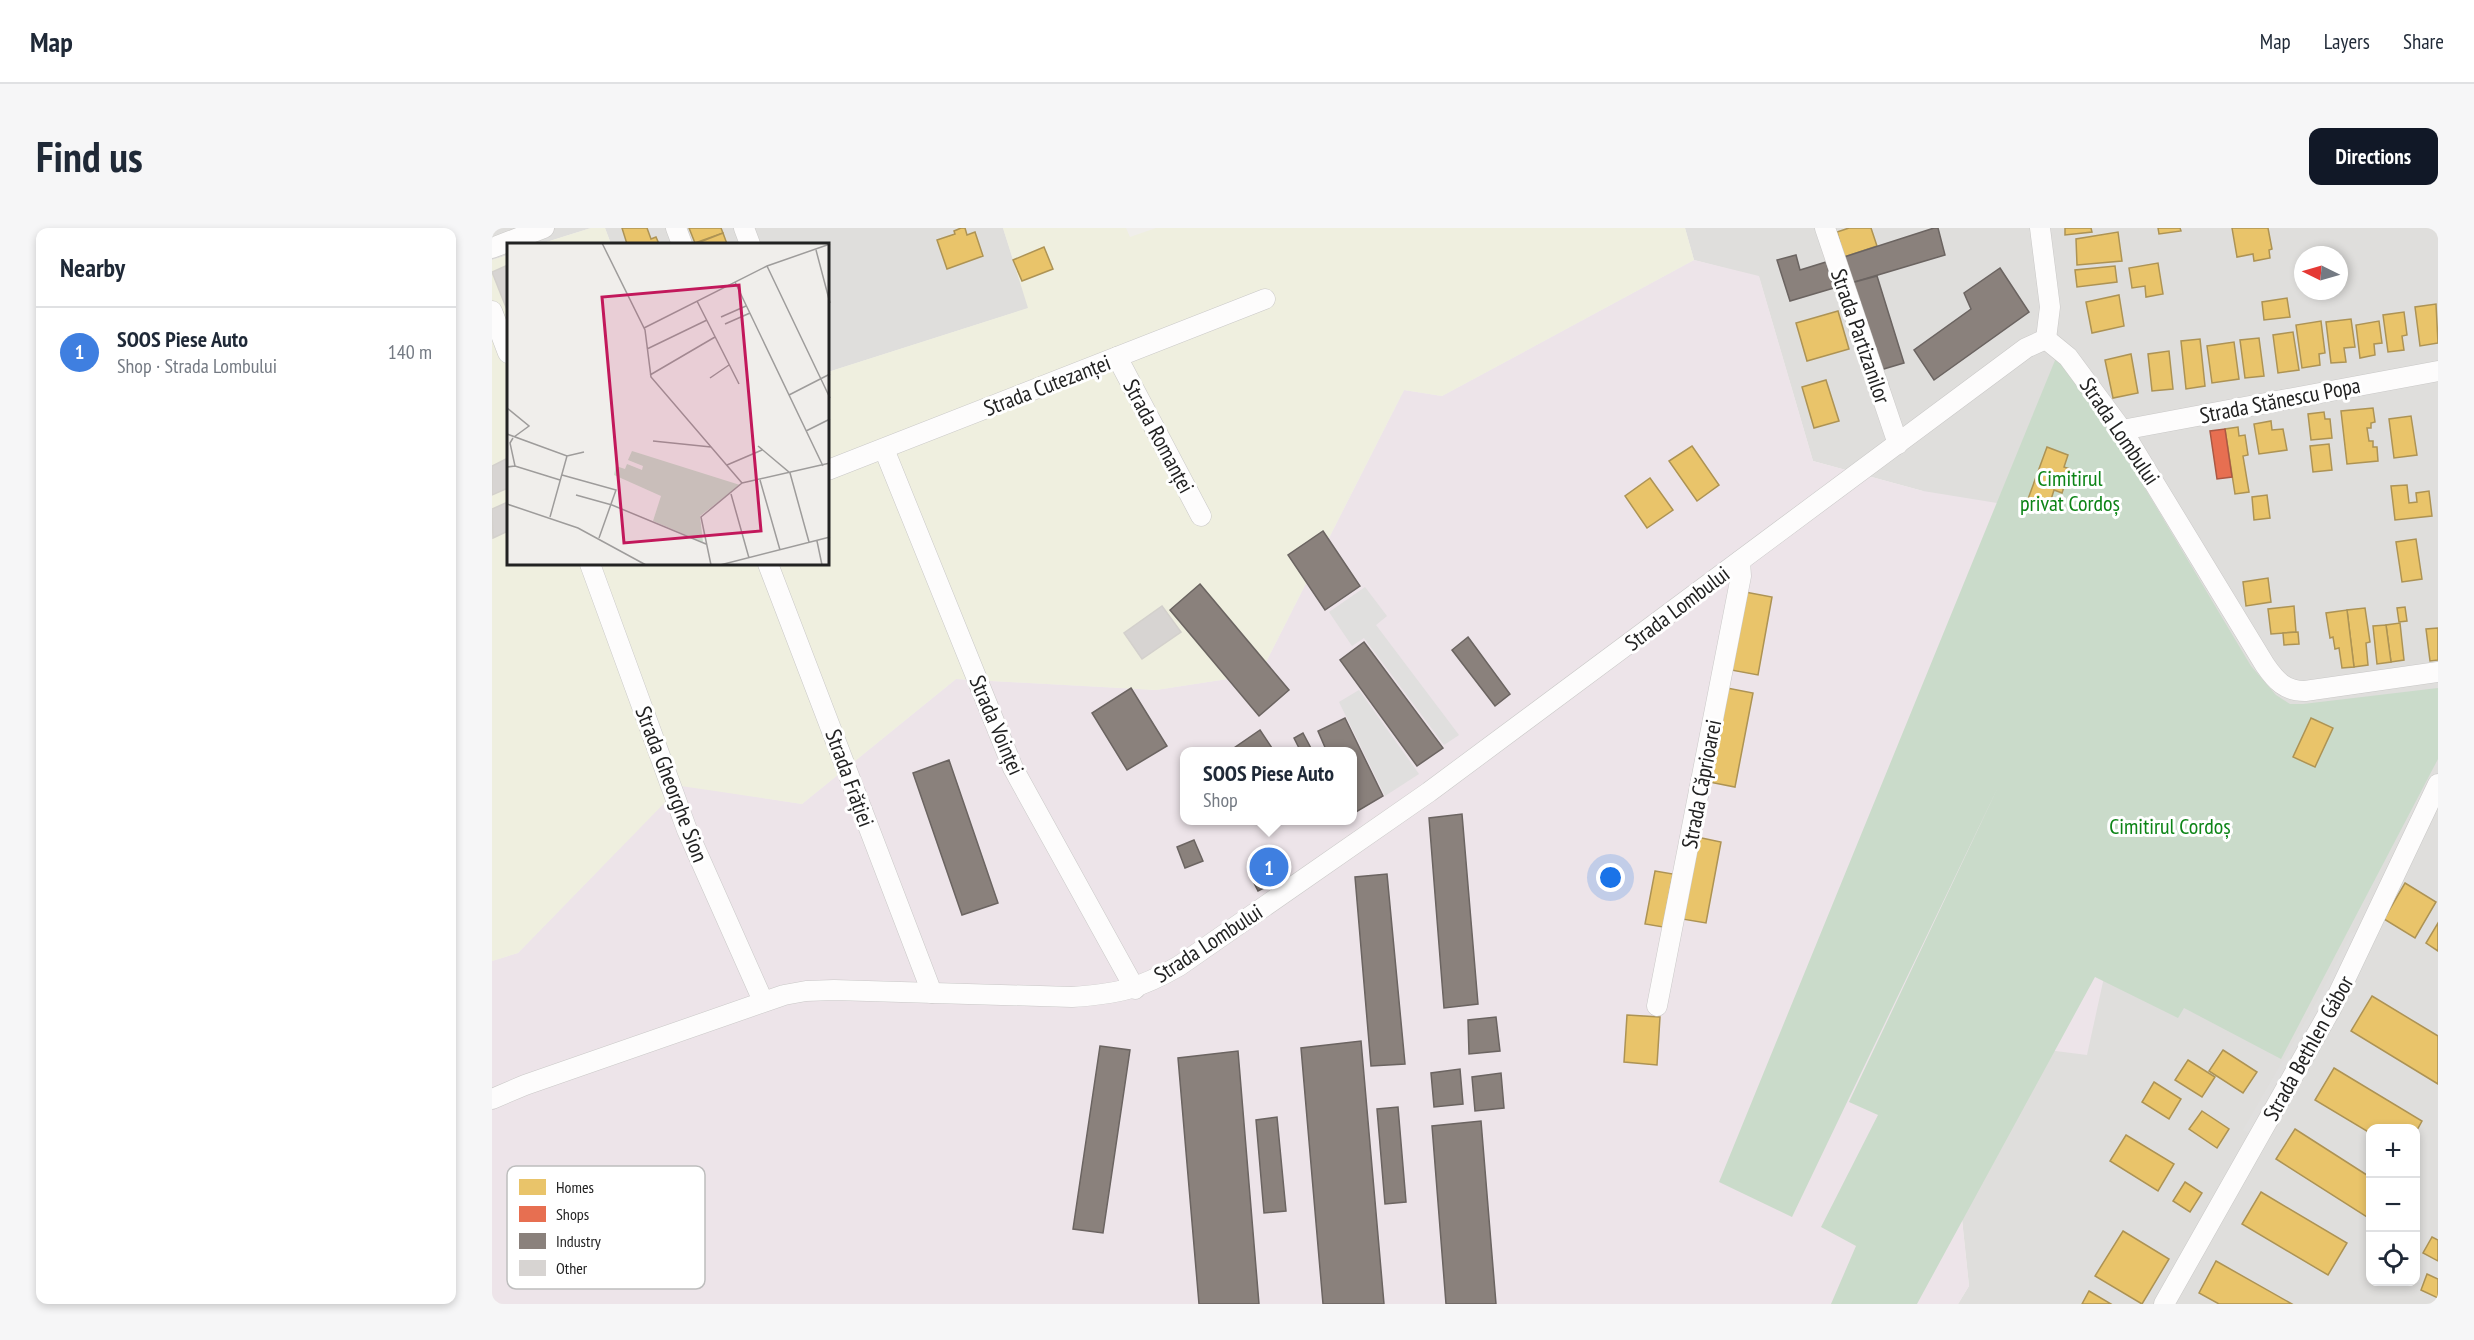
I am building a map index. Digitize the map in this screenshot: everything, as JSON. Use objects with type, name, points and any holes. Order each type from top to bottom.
[{"type":"street","points":[[492,248],[544,228]]},
{"type":"street","points":[[676,228],[682,243]]},
{"type":"street","points":[[744,228],[750,243]]},
{"type":"street","name":"Strada Partizanilor","points":[[1825,228],[1898,444]]},
{"type":"street","points":[[2040,228],[2050,307],[2046,339]]},
{"type":"street","name":"Strada Cutezanței","points":[[830,470],[1265,298]]},
{"type":"street","points":[[492,310],[507,349]]},
{"type":"street","name":"Strada Lombului","points":[[492,1099],[525,1085],[763,1001],[806,991],[1072,998],[1135,989],[1179,966],[1429,792],[2026,348],[2046,339],[2068,357],[2122,430],[2274,679],[2294,691],[2305,691],[2438,672]]},
{"type":"street","name":"Strada Romanței","points":[[1117,357],[1201,516]]},
{"type":"street","name":"Strada Stănescu Popa","points":[[2122,430],[2438,371]]},
{"type":"street","name":"Strada Voinței","points":[[884,449],[1013,768],[1135,989]]},
{"type":"street","name":"Strada Căprioarei","points":[[1657,1006],[1741,576],[1740,561]]},
{"type":"street","name":"Strada Gheorghe Sion","points":[[591,566],[687,830],[763,1001]]},
{"type":"street","name":"Strada Frăției","points":[[769,566],[932,993]]},
{"type":"street","name":"Strada Bethlen Gábor","points":[[2164,1304],[2332,1007],[2438,784]]},
{"type":"shaded area","points":[[492,228],[591,228],[543,243],[507,243],[507,255],[492,260]]},
{"type":"shaded area","points":[[605,228],[1003,228],[1029,308],[830,371],[830,243],[611,243]]},
{"type":"shaded area","points":[[1685,228],[2438,228],[2438,1304],[1958,1304],[1969,1286],[1959,1191],[1923,491],[1813,461],[1759,277],[1694,260]]},
{"type":"shaded area","points":[[1694,260],[1759,276],[1813,461],[1923,491],[2089,518],[2124,886],[2087,1055],[1963,1039],[1959,1191],[1969,1286],[1958,1304],[492,1304],[492,961],[518,953],[681,785],[802,804],[956,679],[1156,690],[1260,674],[1404,390],[1442,396]]},
{"type":"shaded area","points":[[1365,587],[1387,616],[1376,625],[1459,735],[1444,745],[1364,638],[1352,646],[1329,612]]},
{"type":"shaded area","points":[[1359,690],[1419,774],[1385,796],[1339,702]]},
{"type":"shaded area","points":[[2364,930],[2256,1137],[2243,1130],[2317,1001],[2351,933]]},
{"type":"green space","points":[[591,228],[605,228],[611,243],[543,243]]},
{"type":"green space","points":[[1003,228],[1126,228],[1130,237],[1156,228],[1685,228],[1694,260],[1442,396],[1404,390],[1260,674],[1156,690],[956,679],[802,804],[681,786],[518,953],[492,961],[492,260],[507,255],[507,566],[830,566],[830,371],[1028,308]]},
{"type":"green space","name":"Cimitirul Cordoș","points":[[2058,353],[2143,485],[2251,666],[2276,695],[2290,704],[2303,704],[2438,688],[2438,759],[2281,1059],[2184,1008],[2178,1018],[2095,977],[1917,1304],[1831,1304],[1856,1246],[1821,1227],[1878,1115],[1849,1102],[1999,785],[1792,1217],[1719,1182]]},
{"type":"building: Homes","points":[[622,228],[647,228],[651,239],[656,237],[659,243],[627,243]]},
{"type":"building: Homes","points":[[689,228],[721,228],[723,233],[695,243]]},
{"type":"building: Homes","points":[[965,228],[967,235],[975,232],[983,256],[947,269],[937,240],[955,234],[954,231]]},
{"type":"building: Homes","points":[[1849,228],[1871,228],[1877,246],[1844,257],[1837,232]]},
{"type":"building: Homes","points":[[2065,228],[2091,228],[2092,232],[2065,235]]},
{"type":"building: Homes","points":[[2158,228],[2180,228],[2181,231],[2159,234]]},
{"type":"building: Homes","points":[[2232,228],[2268,228],[2272,249],[2269,250],[2270,258],[2254,261],[2253,254],[2237,257]]},
{"type":"building: Homes","points":[[2118,232],[2122,261],[2077,265],[2076,239]]},
{"type":"building: Homes","points":[[723,233],[727,243],[698,243]]},
{"type":"building: Homes","points":[[1044,247],[1053,269],[1022,281],[1013,260]]},
{"type":"building: Homes","points":[[2158,263],[2163,294],[2146,297],[2145,286],[2132,288],[2129,268]]},
{"type":"building: Homes","points":[[2115,266],[2117,282],[2077,287],[2075,270]]},
{"type":"building: Homes","points":[[2119,295],[2124,326],[2092,333],[2086,302]]},
{"type":"building: Homes","points":[[2287,298],[2290,317],[2264,320],[2262,302]]},
{"type":"building: Homes","points":[[2436,304],[2438,343],[2420,346],[2415,307]]},
{"type":"building: Homes","points":[[1838,311],[1849,349],[1807,361],[1796,323]]},
{"type":"building: Homes","points":[[2404,312],[2407,335],[2402,336],[2404,350],[2388,352],[2383,315]]},
{"type":"building: Homes","points":[[2351,319],[2355,347],[2344,348],[2346,362],[2331,363],[2326,322]]},
{"type":"building: Homes","points":[[2321,321],[2325,353],[2319,354],[2320,365],[2302,368],[2296,325]]},
{"type":"building: Homes","points":[[2379,321],[2382,343],[2374,344],[2375,355],[2360,358],[2356,325]]},
{"type":"building: Homes","points":[[2293,332],[2299,370],[2278,373],[2273,335]]},
{"type":"building: Homes","points":[[2259,338],[2264,376],[2245,378],[2240,340]]},
{"type":"building: Homes","points":[[2200,339],[2205,386],[2186,389],[2181,341]]},
{"type":"building: Homes","points":[[2234,342],[2239,379],[2212,383],[2207,346]]},
{"type":"building: Homes","points":[[2169,351],[2173,389],[2152,391],[2148,354]]},
{"type":"building: Homes","points":[[2131,354],[2138,393],[2113,398],[2105,360]]},
{"type":"building: Homes","points":[[1826,380],[1839,421],[1814,428],[1802,387]]},
{"type":"building: Homes","points":[[2373,408],[2375,422],[2371,423],[2371,428],[2367,428],[2369,441],[2373,441],[2373,447],[2377,447],[2378,461],[2347,464],[2341,411]]},
{"type":"building: Homes","points":[[2324,412],[2325,419],[2330,419],[2332,438],[2311,440],[2308,414]]},
{"type":"building: Homes","points":[[2411,416],[2417,455],[2394,458],[2389,419]]},
{"type":"building: Homes","points":[[2271,421],[2272,430],[2283,429],[2287,450],[2259,454],[2254,424]]},
{"type":"building: Homes","points":[[2238,427],[2239,436],[2245,435],[2248,455],[2243,456],[2249,492],[2235,494],[2225,429]]},
{"type":"building: Homes","points":[[2329,444],[2332,470],[2313,472],[2310,446]]},
{"type":"building: Homes","points":[[1692,446],[1719,485],[1697,501],[1669,461]]},
{"type":"building: Homes","points":[[2047,447],[2068,455],[2064,467],[2070,469],[2062,493],[2054,490],[2049,506],[2028,499]]},
{"type":"building: Homes","points":[[1650,478],[1673,510],[1647,528],[1625,496]]},
{"type":"building: Homes","points":[[2407,485],[2409,503],[2417,502],[2416,493],[2429,491],[2432,516],[2395,520],[2391,486]]},
{"type":"building: Homes","points":[[2267,495],[2270,518],[2254,520],[2252,497]]},
{"type":"building: Homes","points":[[2416,539],[2422,579],[2402,582],[2396,542]]},
{"type":"building: Homes","points":[[2268,578],[2271,602],[2246,606],[2243,582]]},
{"type":"building: Homes","points":[[1745,592],[1772,597],[1758,675],[1731,670]]},
{"type":"building: Homes","points":[[2294,606],[2296,632],[2271,634],[2268,609]]},
{"type":"building: Homes","points":[[2405,607],[2407,621],[2399,622],[2397,608]]},
{"type":"building: Homes","points":[[2365,608],[2370,642],[2366,643],[2368,665],[2354,667],[2347,610]]},
{"type":"building: Homes","points":[[2347,610],[2354,667],[2342,668],[2339,648],[2335,649],[2333,637],[2330,638],[2326,613]]},
{"type":"building: Homes","points":[[2400,623],[2404,660],[2391,662],[2386,625]]},
{"type":"building: Homes","points":[[2386,625],[2391,662],[2377,664],[2373,626]]},
{"type":"building: Homes","points":[[2438,628],[2438,660],[2430,661],[2426,629]]},
{"type":"building: Homes","points":[[2298,632],[2299,644],[2284,645],[2283,633]]},
{"type":"building: Homes","points":[[1727,688],[1753,693],[1735,787],[1709,782]]},
{"type":"building: Homes","points":[[2311,718],[2333,728],[2315,767],[2293,757]]},
{"type":"building: Homes","points":[[1697,837],[1721,842],[1706,923],[1682,919]]},
{"type":"building: Homes","points":[[1655,871],[1673,874],[1663,927],[1645,924]]},
{"type":"building: Homes","points":[[2405,883],[2436,902],[2415,938],[2384,919]]},
{"type":"building: Homes","points":[[2438,923],[2438,951],[2426,943]]},
{"type":"building: Homes","points":[[2372,996],[2438,1036],[2438,1084],[2351,1031]]},
{"type":"building: Homes","points":[[1627,1015],[1660,1017],[1657,1065],[1624,1062]]},
{"type":"building: Homes","points":[[2223,1050],[2257,1072],[2243,1093],[2209,1071]]},
{"type":"building: Homes","points":[[2188,1060],[2215,1077],[2202,1097],[2175,1080]]},
{"type":"building: Homes","points":[[2334,1068],[2422,1121],[2420,1125],[2366,1124],[2366,1131],[2315,1100]]},
{"type":"building: Homes","points":[[2154,1082],[2181,1099],[2169,1119],[2142,1102]]},
{"type":"building: Homes","points":[[2202,1111],[2229,1129],[2217,1148],[2189,1129]]},
{"type":"building: Homes","points":[[2295,1129],[2366,1174],[2366,1216],[2276,1159]]},
{"type":"building: Homes","points":[[2126,1135],[2174,1164],[2158,1191],[2110,1161]]},
{"type":"building: Homes","points":[[2185,1182],[2202,1193],[2190,1212],[2173,1201]]},
{"type":"building: Homes","points":[[2261,1192],[2347,1243],[2328,1275],[2242,1224]]},
{"type":"building: Homes","points":[[2123,1231],[2169,1259],[2142,1304],[2095,1276]]},
{"type":"building: Homes","points":[[2432,1237],[2438,1240],[2438,1261],[2423,1253]]},
{"type":"building: Homes","points":[[2216,1261],[2292,1304],[2219,1304],[2199,1293]]},
{"type":"building: Homes","points":[[2427,1274],[2438,1279],[2438,1298],[2421,1290]]},
{"type":"building: Homes","points":[[2089,1291],[2111,1304],[2082,1304]]},
{"type":"building: Shops","points":[[2225,429],[2232,477],[2217,479],[2210,431]]},
{"type":"building: Industry","points":[[1938,228],[1945,255],[1851,283],[1844,257]]},
{"type":"building: Industry","points":[[1796,255],[1800,270],[1826,262],[1834,288],[1790,301],[1777,260]]},
{"type":"building: Industry","points":[[2000,268],[2029,312],[1934,380],[1914,350],[1971,309],[1964,293]]},
{"type":"building: Industry","points":[[1877,276],[1904,363],[1877,371],[1851,283]]},
{"type":"building: Industry","points":[[1323,531],[1360,586],[1325,610],[1288,555]]},
{"type":"building: Industry","points":[[1200,584],[1289,690],[1259,716],[1170,610]]},
{"type":"building: Industry","points":[[1468,637],[1510,694],[1495,706],[1452,650]]},
{"type":"building: Industry","points":[[1364,642],[1443,748],[1417,766],[1340,660]]},
{"type":"building: Industry","points":[[1131,688],[1167,746],[1127,770],[1092,713]]},
{"type":"building: Industry","points":[[1345,718],[1383,796],[1357,811],[1357,747],[1325,747],[1318,731]]},
{"type":"building: Industry","points":[[1260,730],[1271,747],[1235,747]]},
{"type":"building: Industry","points":[[1303,733],[1310,747],[1298,747],[1294,738]]},
{"type":"building: Industry","points":[[949,760],[998,903],[962,915],[913,773]]},
{"type":"building: Industry","points":[[1462,814],[1478,1004],[1444,1008],[1429,818]]},
{"type":"building: Industry","points":[[1194,840],[1203,861],[1185,868],[1177,847]]},
{"type":"building: Industry","points":[[1264,873],[1270,885],[1258,891],[1252,879]]},
{"type":"building: Industry","points":[[1387,874],[1405,1064],[1371,1066],[1355,877]]},
{"type":"building: Industry","points":[[1496,1017],[1500,1051],[1469,1054],[1468,1020]]},
{"type":"building: Industry","points":[[1361,1041],[1384,1304],[1323,1304],[1301,1048]]},
{"type":"building: Industry","points":[[1100,1046],[1130,1050],[1103,1233],[1073,1229]]},
{"type":"building: Industry","points":[[1238,1051],[1259,1304],[1199,1304],[1178,1058]]},
{"type":"building: Industry","points":[[1460,1069],[1463,1104],[1434,1107],[1431,1073]]},
{"type":"building: Industry","points":[[1501,1073],[1504,1108],[1475,1111],[1472,1077]]},
{"type":"building: Industry","points":[[1398,1107],[1406,1202],[1385,1204],[1377,1109]]},
{"type":"building: Industry","points":[[1277,1117],[1286,1211],[1264,1213],[1256,1120]]},
{"type":"building: Industry","points":[[1481,1121],[1496,1304],[1446,1304],[1432,1126]]},
{"type":"building: Other","points":[[507,265],[507,310],[492,272]]},
{"type":"building: Other","points":[[507,458],[507,488],[492,495],[492,466]]},
{"type":"building: Other","points":[[507,502],[507,531],[493,538],[492,509]]},
{"type":"building: Other","points":[[1162,606],[1181,632],[1142,659],[1124,633]]},
{"type":"place","name":"SOOS Piese Auto","points":[[1269,867]]},
{"type":"park label","name":"Cimitirul privat Cordoș","points":[[2070,490]]}]
